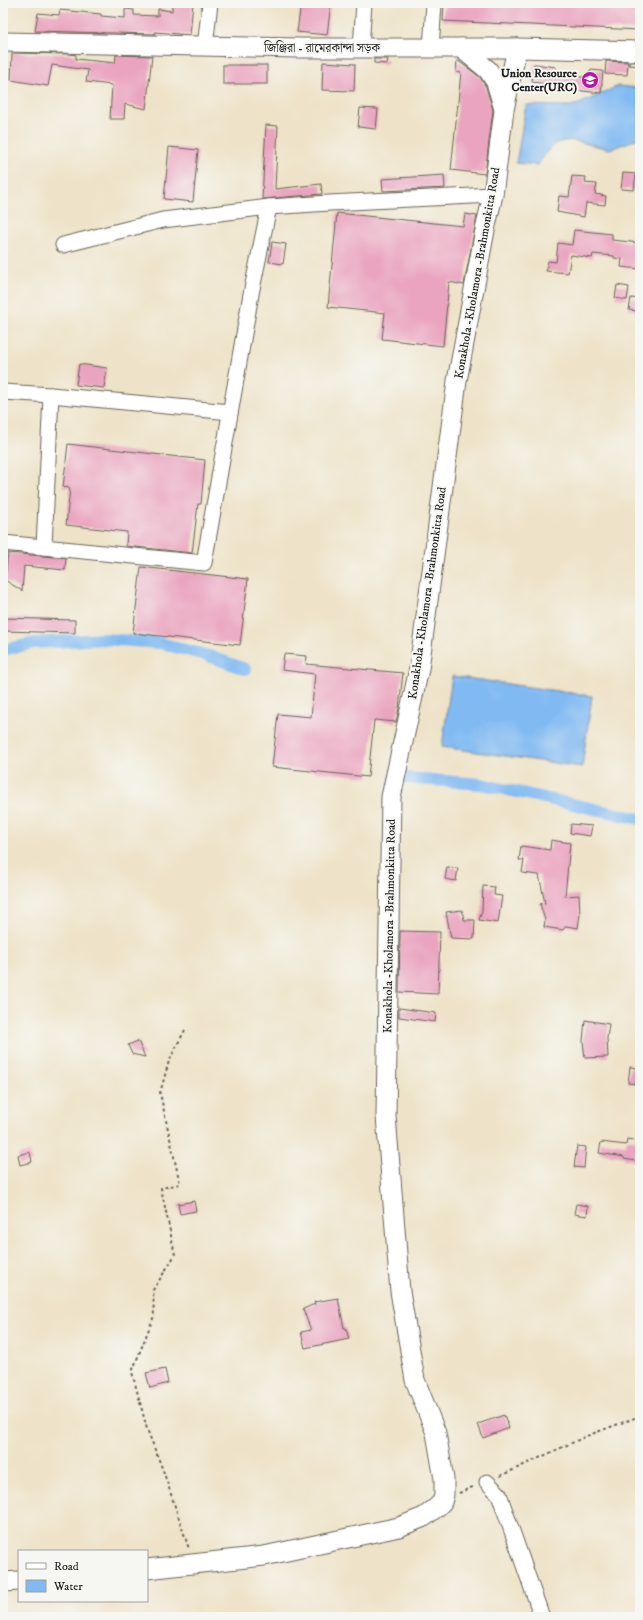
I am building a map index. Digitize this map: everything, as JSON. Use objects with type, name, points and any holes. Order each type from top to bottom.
[{"type":"main road","name":"জিঞ্জিরা - রামেরকান্দা সড়ক","points":[[3,42],[205,47],[431,49],[517,48],[640,51]]},
{"type":"main road","points":[[461,48],[488,70],[496,82],[504,110]]},
{"type":"main road","name":"Konakhola -Kholamora -Brahmonkitta Road","points":[[437,1508],[442,1502],[444,1495],[444,1479],[436,1433],[415,1380],[400,1291],[386,1116],[391,797],[419,669],[457,381],[485,230],[493,196],[504,110],[517,48]]},
{"type":"main road","points":[[148,1569],[264,1556],[399,1527],[424,1517],[437,1508]]},
{"type":"main road","points":[[3,1582],[18,1581]]},
{"type":"street","points":[[205,47],[210,3]]},
{"type":"street","points":[[361,48],[364,3]]},
{"type":"street","points":[[431,49],[434,3]]},
{"type":"street","points":[[63,246],[163,220],[269,207],[493,196]]},
{"type":"street","points":[[3,543],[204,563],[230,412],[269,207]]},
{"type":"street","points":[[3,392],[51,395],[230,412]]},
{"type":"street","points":[[44,547],[51,395]]},
{"type":"street","points":[[487,1482],[499,1494],[542,1617]]},
{"type":"path","points":[[185,1030],[169,1061],[160,1093],[180,1184],[161,1188],[175,1255],[153,1290],[154,1316],[132,1372],[147,1429],[164,1473],[194,1564]]},
{"type":"path","points":[[437,1508],[461,1492],[487,1482],[589,1435],[640,1416]]},
{"type":"water","points":[[618,86],[640,88],[640,138],[610,149],[570,140],[556,143],[546,153],[538,165],[516,163],[526,105],[569,106],[579,104]]},
{"type":"water","points":[[452,676],[592,696],[582,767],[442,747]]},
{"type":"building","points":[[172,3],[193,3],[190,35],[155,32],[155,34],[35,31],[38,13],[59,15],[60,10],[125,18],[125,9],[134,10],[134,15],[158,16],[158,9],[172,11]]},
{"type":"building","points":[[301,3],[331,3],[327,35],[297,32]]},
{"type":"building","points":[[444,3],[539,3],[640,8],[640,30],[443,21]]},
{"type":"building","points":[[12,53],[70,54],[76,55],[76,59],[115,63],[116,55],[152,56],[146,109],[125,104],[124,119],[110,119],[112,85],[86,82],[88,70],[52,65],[48,86],[11,80]]},
{"type":"building","points":[[374,59],[388,59],[387,64],[374,63]]},
{"type":"building","points":[[457,60],[480,77],[486,87],[493,110],[485,174],[451,170],[461,73],[456,72]]},
{"type":"building","points":[[606,61],[628,62],[627,75],[605,74]]},
{"type":"building","points":[[323,62],[355,64],[354,91],[322,90]]},
{"type":"building","points":[[629,62],[640,62],[640,66],[629,65]]},
{"type":"building","points":[[534,64],[556,67],[555,74],[590,78],[590,70],[603,71],[601,93],[554,88],[555,85],[532,82]]},
{"type":"building","points":[[223,65],[267,65],[267,84],[223,84]]},
{"type":"building","points":[[360,108],[378,109],[376,129],[358,127]]},
{"type":"building","points":[[266,125],[278,126],[275,189],[321,184],[322,194],[262,199]]},
{"type":"building","points":[[169,147],[198,150],[193,202],[164,199]]},
{"type":"building","points":[[623,173],[636,174],[634,190],[621,189]]},
{"type":"building","points":[[444,175],[445,188],[383,191],[382,179]]},
{"type":"building","points":[[572,176],[586,177],[585,183],[597,184],[595,194],[606,196],[605,205],[586,203],[584,217],[557,212],[559,196],[569,197]]},
{"type":"building","points":[[337,213],[463,226],[465,214],[477,216],[464,285],[449,282],[443,346],[382,339],[385,313],[328,307]]},
{"type":"building","points":[[574,230],[612,234],[612,240],[640,243],[640,269],[621,267],[622,259],[614,258],[614,256],[593,254],[592,258],[571,255],[568,273],[546,271],[548,261],[556,262],[558,243],[572,245]]},
{"type":"building","points":[[272,242],[286,244],[283,264],[269,262]]},
{"type":"building","points":[[617,285],[629,287],[627,300],[615,298]]},
{"type":"building","points":[[631,298],[640,299],[639,311],[629,310]]},
{"type":"building","points":[[79,364],[107,368],[104,388],[76,385]]},
{"type":"building","points":[[68,444],[205,460],[201,504],[198,504],[192,553],[126,546],[127,532],[66,525],[70,488],[63,487]]},
{"type":"building","points":[[8,553],[66,558],[65,570],[24,566],[22,591],[5,580]]},
{"type":"building","points":[[141,567],[248,579],[240,645],[133,633]]},
{"type":"building","points":[[3,618],[75,620],[75,633],[3,631]]},
{"type":"building","points":[[284,654],[307,656],[306,664],[403,673],[396,722],[374,720],[368,777],[272,767],[278,714],[311,717],[315,674],[282,670]]},
{"type":"building","points":[[571,824],[592,826],[590,836],[570,833]]},
{"type":"building","points":[[551,840],[570,843],[565,896],[579,895],[580,914],[578,928],[566,926],[563,930],[544,927],[545,920],[540,904],[545,903],[539,875],[522,873],[524,860],[519,860],[521,846],[550,850]]},
{"type":"building","points":[[447,867],[458,868],[456,881],[445,879]]},
{"type":"building","points":[[483,886],[495,887],[494,895],[502,896],[498,923],[479,920],[482,911]]},
{"type":"building","points":[[462,910],[464,920],[475,920],[474,939],[451,938],[446,912]]},
{"type":"building","points":[[400,931],[440,932],[438,994],[399,992]]},
{"type":"building","points":[[399,1008],[436,1013],[435,1022],[399,1017]]},
{"type":"building","points":[[585,1020],[609,1024],[607,1038],[608,1057],[585,1058],[583,1041]]},
{"type":"building","points":[[138,1041],[145,1057],[132,1054],[128,1045]]},
{"type":"building","points":[[630,1067],[640,1068],[638,1084],[628,1083]]},
{"type":"building","points":[[627,1139],[639,1141],[636,1161],[624,1159],[624,1157],[599,1153],[601,1142],[626,1145]]},
{"type":"building","points":[[577,1146],[586,1147],[584,1168],[574,1167]]},
{"type":"building","points":[[30,1152],[32,1162],[20,1165],[18,1155]]},
{"type":"building","points":[[194,1201],[196,1211],[180,1214],[178,1204]]},
{"type":"building","points":[[576,1204],[588,1206],[587,1216],[574,1214]]},
{"type":"building","points":[[338,1298],[344,1328],[346,1328],[349,1339],[305,1348],[301,1332],[311,1330],[303,1309],[315,1304],[314,1302]]},
{"type":"building","points":[[165,1369],[168,1383],[150,1388],[146,1373]]},
{"type":"building","points":[[504,1415],[509,1428],[483,1438],[478,1424]]},
{"type":"waterway","points":[[3,650],[34,643],[104,639],[160,643],[209,656],[245,669]]},
{"type":"waterway","points":[[395,777],[481,784],[640,819]]},
{"type":"place","name":"Union Resource Center(URC)","points":[[590,80]]}]
